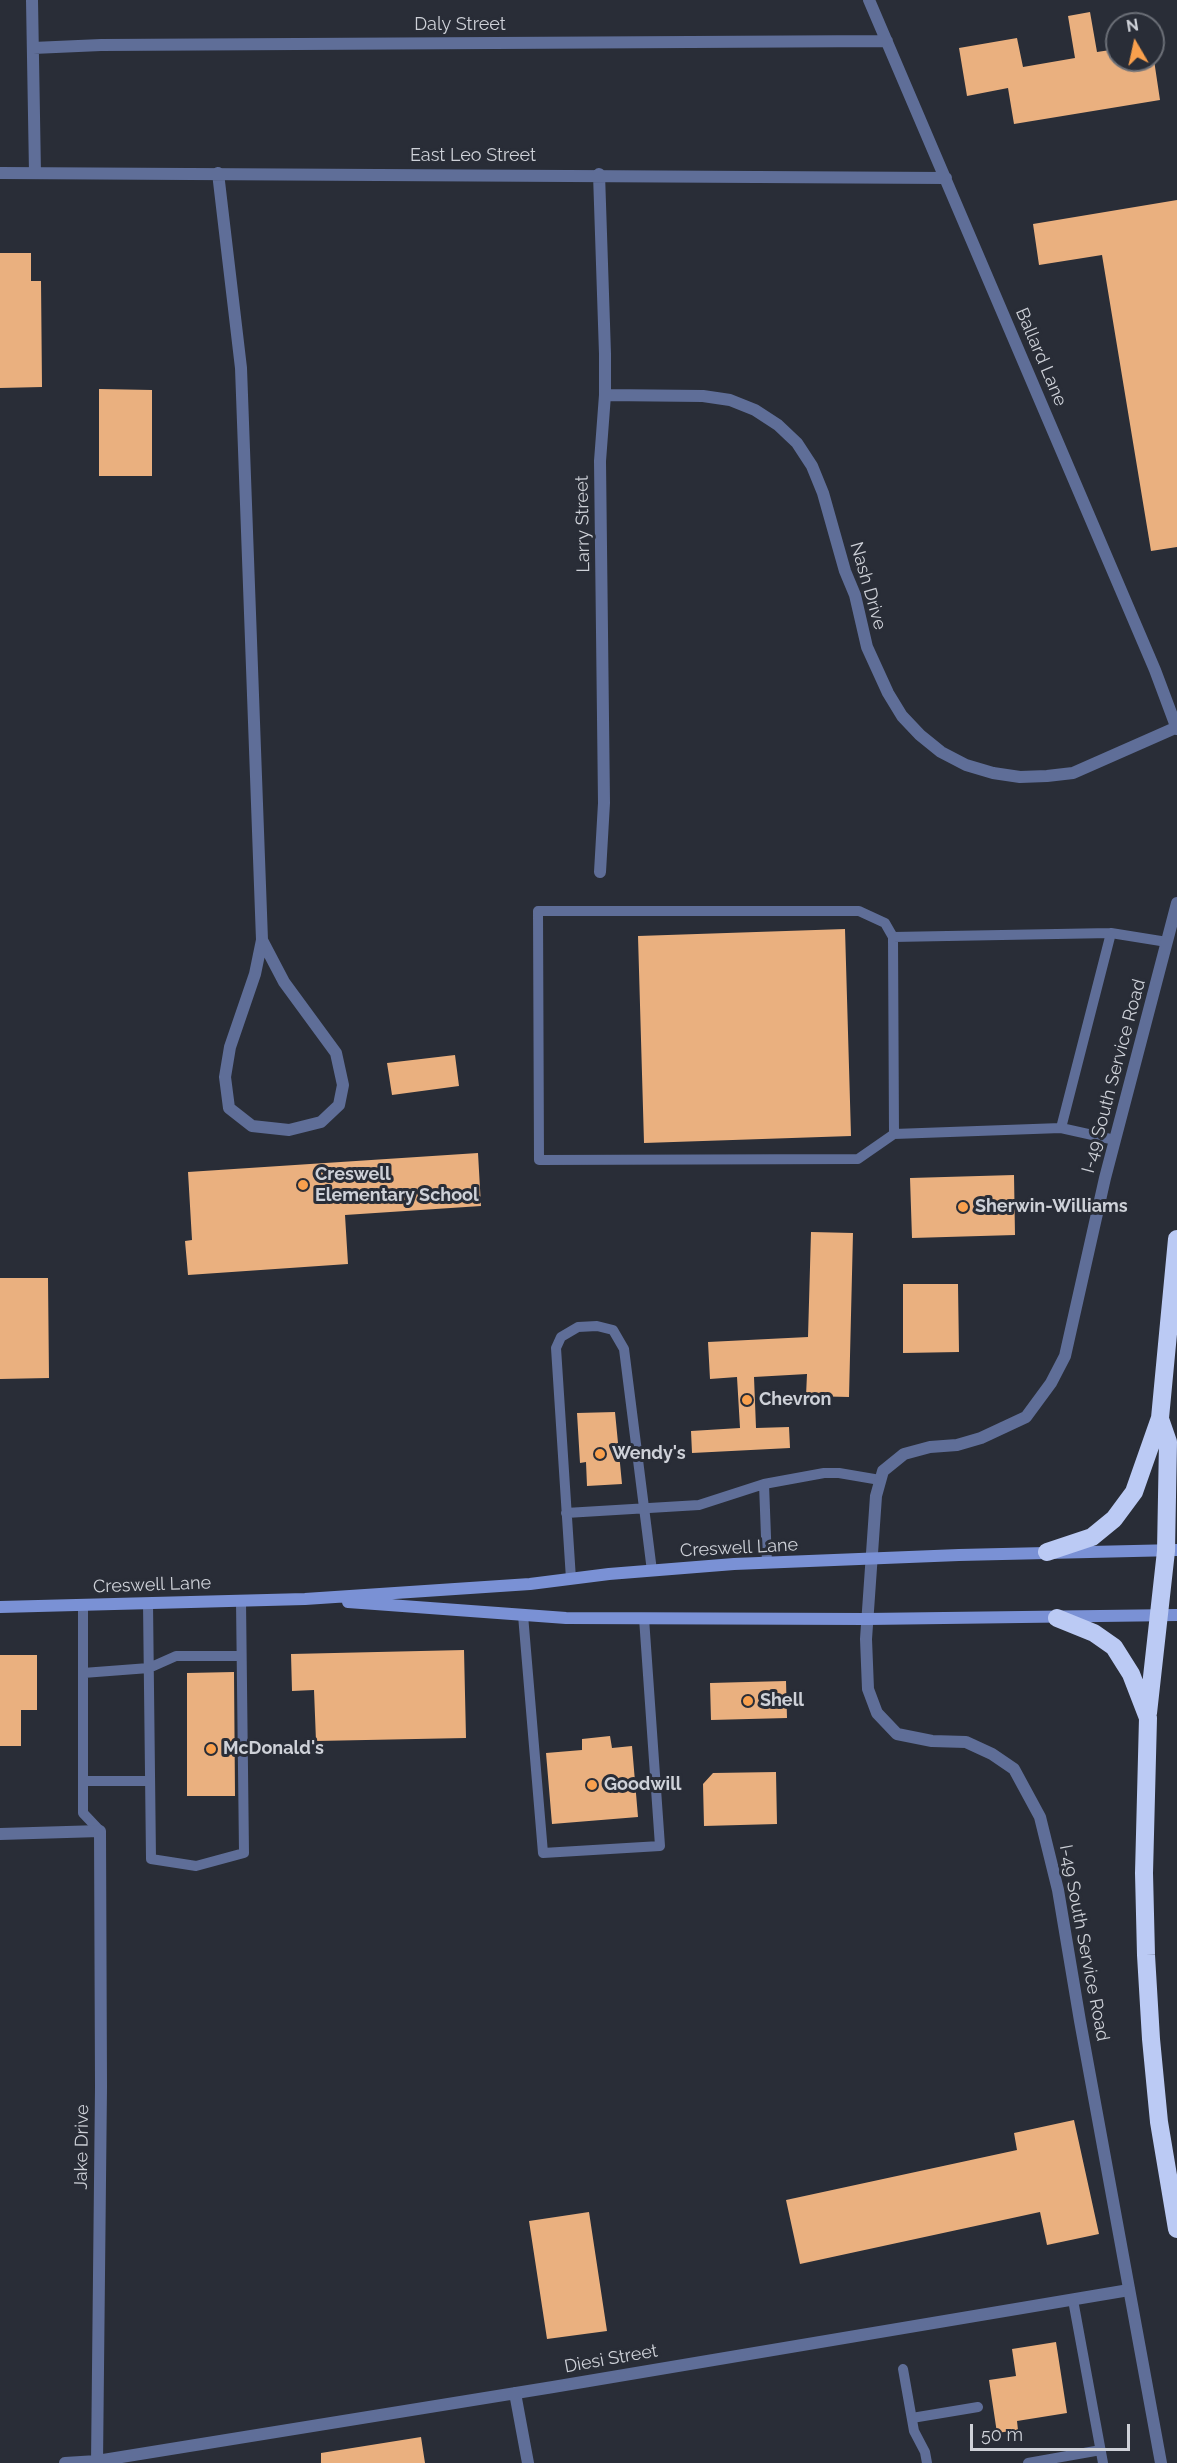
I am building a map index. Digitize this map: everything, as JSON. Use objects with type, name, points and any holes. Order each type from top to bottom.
[{"type":"highway","points":[[1047,1552],[1092,1537],[1114,1520],[1134,1492],[1160,1418],[1177,1239]]},
{"type":"highway","points":[[1160,1418],[1168,1443],[1172,1550],[1168,1615],[1148,1718],[1144,1873],[1150,2039],[1159,2122],[1177,2229]]},
{"type":"highway","points":[[1057,1618],[1094,1633],[1114,1647],[1131,1674],[1148,1718]]},
{"type":"main road","name":"Creswell Lane","points":[[0,1607],[305,1599],[767,1563],[1047,1552],[1172,1550]]},
{"type":"main road","name":"Creswell Lane","points":[[305,1599],[566,1618],[867,1619],[1168,1615]]},
{"type":"street","points":[[32,0],[34,173]]},
{"type":"street","name":"Ballard Lane","points":[[869,0],[1155,670],[1176,728]]},
{"type":"street","name":"Daly Street","points":[[33,48],[101,45],[886,41]]},
{"type":"street","name":"East Leo Street","points":[[0,173],[599,174],[946,178]]},
{"type":"street","points":[[218,173],[241,368],[258,888],[262,940],[255,974],[230,1047],[225,1077],[229,1108],[252,1126],[289,1130],[321,1122],[339,1105],[343,1085],[336,1053],[284,982],[262,940]]},
{"type":"street","name":"Larry Street","points":[[599,174],[605,395],[600,461],[604,803],[600,872]]},
{"type":"street","name":"Nash Drive","points":[[605,395],[704,396],[730,400],[755,410],[778,425],[797,444],[812,466],[823,493],[845,571],[855,595],[867,647],[888,693],[902,716],[941,752],[966,765],[993,773],[1020,777],[1073,772],[1176,728]]},
{"type":"street","name":"I-49 South Service Road","points":[[1161,2463],[1058,1890],[1040,1817],[1014,1769],[992,1754],[966,1742],[932,1741],[897,1734],[877,1713],[868,1689],[867,1619],[876,1496],[883,1471],[904,1454],[930,1447],[957,1445],[981,1438],[1026,1417],[1051,1383],[1065,1356],[1080,1281],[1177,903]]},
{"type":"street","points":[[0,1834],[100,1831]]},
{"type":"street","name":"Jake Drive","points":[[97,2462],[101,2086],[100,1831]]},
{"type":"street","name":"Diesi Street","points":[[65,2463],[97,2462],[1130,2290]]},
{"type":"street","points":[[515,2393],[528,2463]]},
{"type":"lane","points":[[894,1134],[893,937],[885,923],[859,911],[538,911],[539,1160],[858,1159],[894,1134],[1061,1128],[1115,1140]]},
{"type":"lane","points":[[893,937],[1111,933],[1167,942]]},
{"type":"lane","points":[[1061,1128],[1111,933]]},
{"type":"lane","points":[[571,1579],[556,1347],[561,1337],[578,1327],[597,1326],[613,1330],[624,1349],[652,1571]]},
{"type":"lane","points":[[566,1513],[699,1505],[764,1484],[824,1473],[880,1480]]},
{"type":"lane","points":[[764,1484],[767,1563]]},
{"type":"lane","points":[[148,1603],[151,1859],[196,1866],[244,1853],[241,1601]]},
{"type":"lane","points":[[84,1605],[83,1813],[100,1831]]},
{"type":"lane","points":[[523,1615],[543,1853],[660,1846],[644,1618]]},
{"type":"lane","points":[[83,1673],[149,1668],[176,1656],[241,1656]]},
{"type":"lane","points":[[83,1781],[150,1781]]},
{"type":"lane","points":[[1073,2300],[1103,2463]]},
{"type":"lane","points":[[903,2369],[914,2431],[925,2452],[927,2463]]},
{"type":"lane","points":[[912,2418],[978,2407]]},
{"type":"lane","points":[[1028,2463],[1101,2450]]},
{"type":"building","points":[[1090,12],[1097,52],[1105,51],[1105,72],[1156,72],[1160,100],[1014,124],[1008,88],[967,96],[959,48],[1017,38],[1023,67],[1075,58],[1068,16]]},
{"type":"building","points":[[1177,200],[1177,547],[1151,551],[1102,255],[1039,265],[1033,224]]},
{"type":"building","points":[[0,253],[31,253],[31,281],[41,281],[42,387],[0,388]]},
{"type":"building","points":[[99,389],[152,390],[152,476],[99,476]]},
{"type":"building","points":[[845,929],[851,1136],[644,1143],[638,936]]},
{"type":"building","points":[[455,1055],[459,1086],[392,1095],[387,1063]]},
{"type":"building","points":[[478,1153],[481,1206],[345,1215],[348,1264],[188,1275],[185,1241],[192,1240],[188,1172]]},
{"type":"building","name":"Sherwin-Williams","points":[[1014,1175],[1015,1235],[912,1238],[910,1178]]},
{"type":"building","points":[[811,1232],[853,1233],[849,1397],[806,1396],[807,1374],[754,1377],[756,1428],[789,1427],[790,1448],[692,1453],[691,1431],[740,1428],[737,1377],[710,1379],[708,1342],[808,1337]]},
{"type":"building","points":[[0,1278],[48,1278],[49,1378],[0,1379]]},
{"type":"building","points":[[903,1284],[958,1284],[959,1352],[903,1353]]},
{"type":"building","name":"Wendy's","points":[[615,1412],[622,1484],[587,1486],[586,1462],[580,1463],[577,1413]]},
{"type":"building","points":[[464,1650],[466,1738],[316,1741],[314,1690],[292,1691],[291,1654]]},
{"type":"building","points":[[0,1655],[37,1655],[37,1710],[21,1710],[21,1746],[0,1746]]},
{"type":"building","points":[[234,1672],[235,1796],[187,1796],[187,1673]]},
{"type":"building","name":"Shell","points":[[786,1681],[787,1718],[711,1720],[710,1683]]},
{"type":"building","name":"Goodwill","points":[[610,1736],[612,1748],[632,1746],[638,1817],[552,1824],[546,1753],[582,1750],[582,1739]]},
{"type":"building","points":[[776,1772],[777,1824],[704,1826],[703,1784],[713,1773]]},
{"type":"building","points":[[1074,2120],[1099,2234],[1047,2245],[1040,2212],[800,2264],[786,2200],[1017,2150],[1014,2133]]},
{"type":"building","points":[[589,2212],[607,2331],[547,2339],[529,2221]]},
{"type":"building","points":[[1056,2342],[1067,2413],[1017,2421],[1018,2430],[997,2433],[989,2380],[1016,2376],[1012,2349]]},
{"type":"building","points":[[421,2437],[425,2463],[321,2463],[321,2453]]},
{"type":"place","name":"Creswell Elementary School","points":[[303,1185]]},
{"type":"place","name":"Sherwin-Williams","points":[[963,1207]]},
{"type":"place","name":"Chevron","points":[[747,1400]]},
{"type":"place","name":"Wendy's","points":[[600,1454]]},
{"type":"place","name":"Shell","points":[[748,1701]]},
{"type":"place","name":"McDonald's","points":[[211,1749]]},
{"type":"place","name":"Goodwill","points":[[592,1785]]}]
